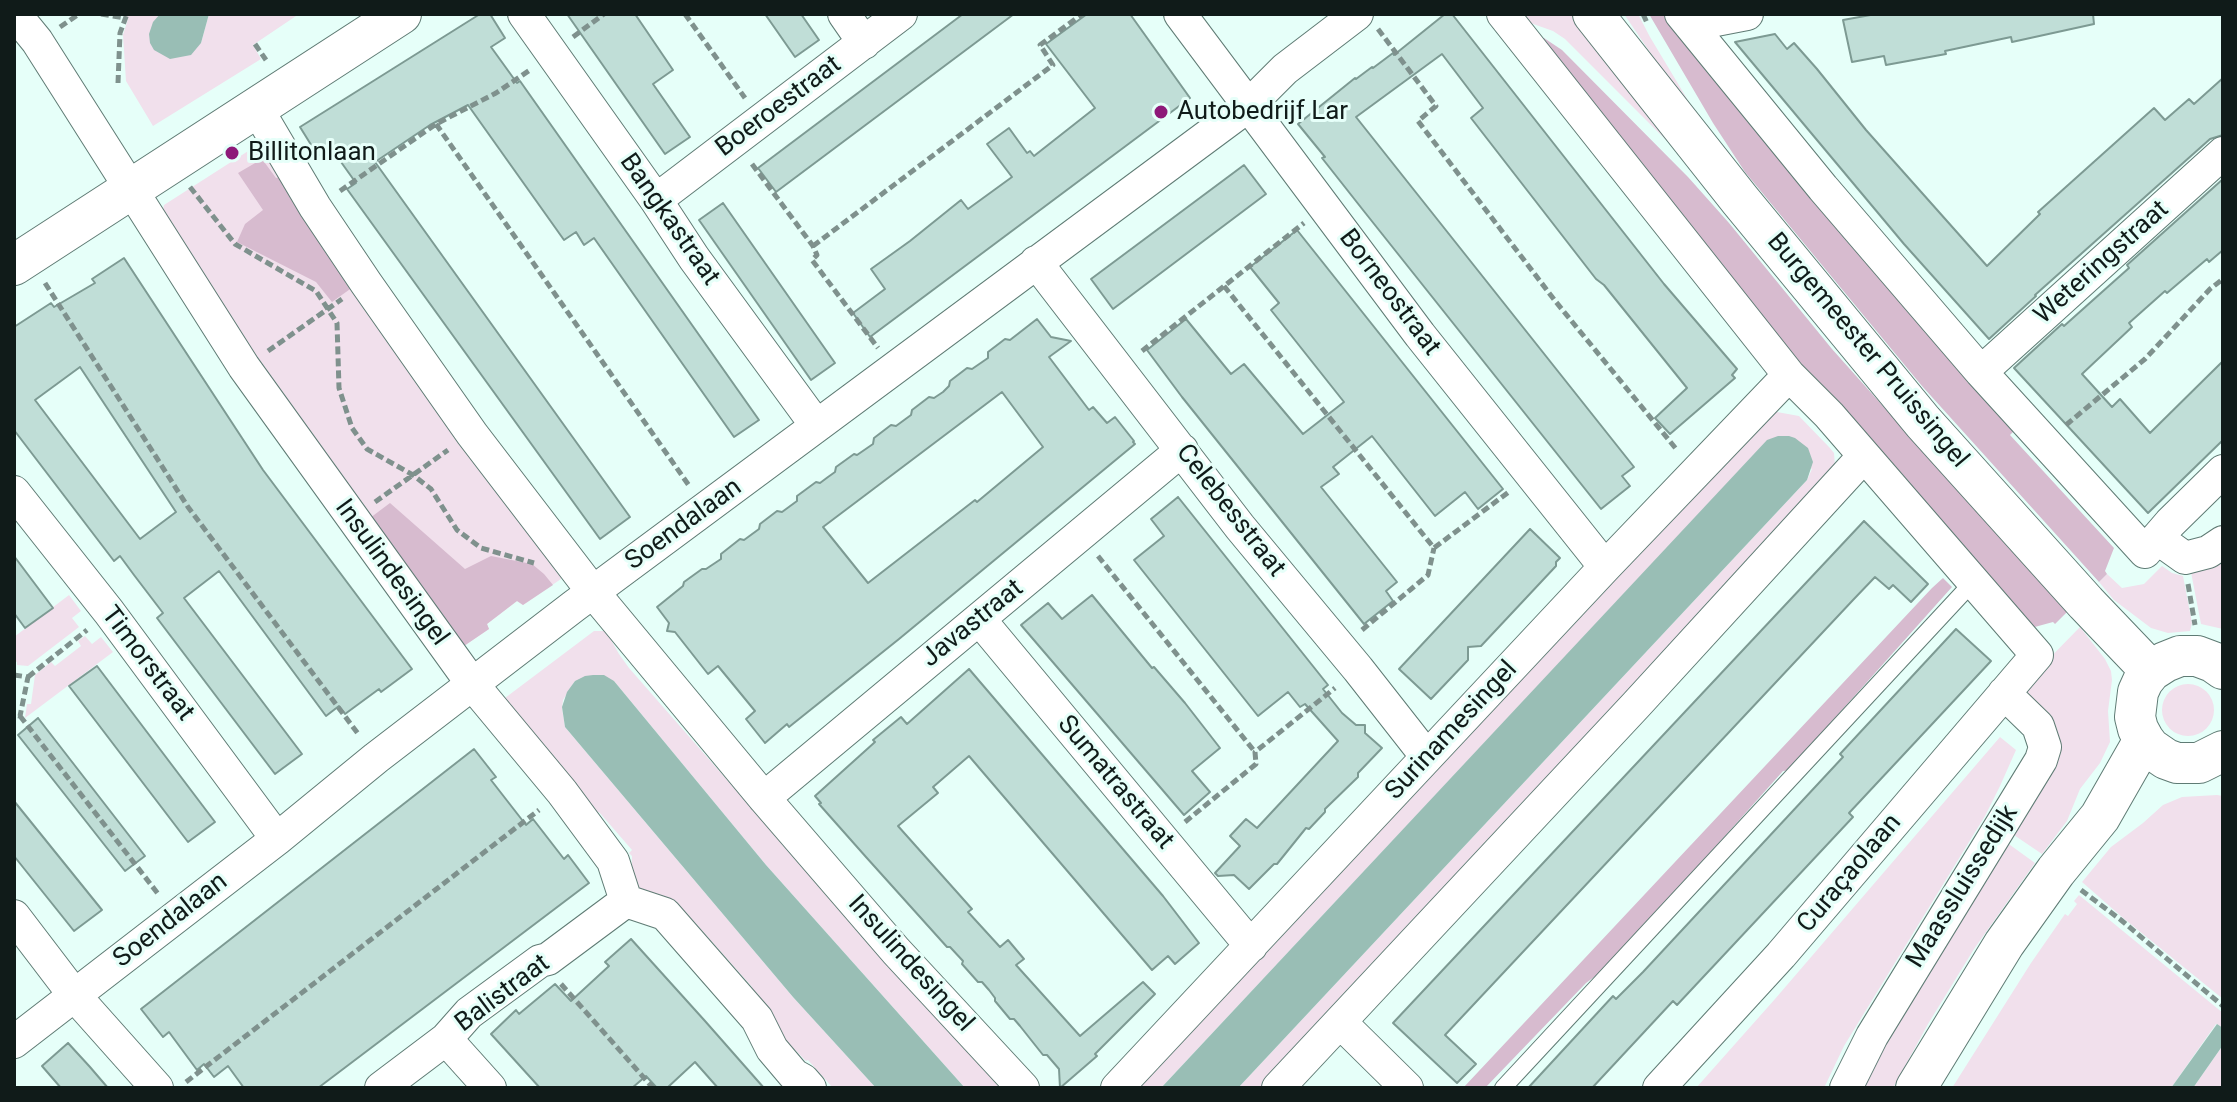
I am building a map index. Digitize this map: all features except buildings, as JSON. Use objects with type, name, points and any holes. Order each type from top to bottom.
[{"type":"street","name":"Insulindesingel","points":[[15,14],[37,41],[244,367],[351,519],[473,685],[562,792],[613,861],[626,901]]},
{"type":"street","points":[[28,272],[130,190],[401,14]]},
{"type":"street","name":"Bangkastraat","points":[[524,14],[694,258],[816,425]]},
{"type":"street","points":[[844,14],[864,43]]},
{"type":"street","name":"Boeroestraat","points":[[656,200],[901,14]]},
{"type":"street","name":"Borneostraat","points":[[1180,14],[1420,335],[1605,567]]},
{"type":"street","points":[[1503,14],[1789,375],[1829,415],[1973,582]]},
{"type":"street","points":[[1685,20],[1747,14]]},
{"type":"street","name":"Burgemeester Pruissingel","points":[[1595,16],[1740,200],[1923,422],[2151,671]]},
{"type":"street","name":"Soendalaan","points":[[14,1042],[593,592],[1248,106],[1285,69],[1366,20]]},
{"type":"street","points":[[1685,20],[1823,188],[2041,439],[2151,545],[2185,558],[2208,552],[2223,542]]},
{"type":"street","name":"Insulindesingel","points":[[256,107],[315,207],[366,283],[472,434],[593,592],[896,951],[1023,1088]]},
{"type":"street","name":"Weteringstraat","points":[[1981,372],[2223,153]]},
{"type":"street","name":"Celebesstraat","points":[[1036,262],[1240,527],[1427,757]]},
{"type":"street","name":"Surinamesingel","points":[[1117,1088],[1789,375]]},
{"type":"street","name":"Javastraat","points":[[764,798],[1182,450]]},
{"type":"street","points":[[1278,1088],[1864,456]]},
{"type":"street","points":[[2151,545],[2223,471]]},
{"type":"street","name":"Timorstraat","points":[[14,492],[109,612],[277,839]]},
{"type":"street","name":"Curaçaolaan","points":[[1659,1088],[1781,955],[2037,655],[1973,582]]},
{"type":"street","name":"Sumatrastraat","points":[[980,620],[1251,946]]},
{"type":"street","points":[[2223,669],[2197,656],[2180,656],[2165,662],[2143,681],[2135,705],[2135,717],[2155,750],[2177,763],[2199,763],[2223,751]]},
{"type":"street","name":"Maassluissedijk","points":[[1846,1088],[1872,1036],[2041,760],[2045,747],[2038,726],[2004,693]]},
{"type":"street","points":[[1916,1088],[1982,978],[2063,862],[2100,817],[2132,797],[2155,750]]},
{"type":"street","points":[[626,901],[665,914],[757,1019],[772,1049],[810,1088]]},
{"type":"street","name":"Balistraat","points":[[381,1088],[446,1039],[469,1013],[626,901]]},
{"type":"street","points":[[14,916],[75,996],[157,1088]]},
{"type":"street","points":[[1340,1022],[1407,1088]]},
{"type":"street","points":[[446,1039],[490,1088]]},
{"type":"lane","points":[[1503,1088],[1973,582]]},
{"type":"path","points":[[101,14],[126,16],[120,33],[118,83]]},
{"type":"path","points":[[315,207],[436,124],[496,93],[553,55],[604,14]]},
{"type":"path","points":[[685,14],[761,121]]},
{"type":"path","points":[[813,246],[1053,65],[1040,45],[1082,14]]},
{"type":"path","points":[[1366,20],[1436,106],[1418,121],[1556,302],[1696,472]]},
{"type":"path","points":[[255,44],[266,60]]},
{"type":"path","points":[[436,124],[706,509]]},
{"type":"path","points":[[735,141],[813,246],[817,255],[812,260],[893,368]]},
{"type":"path","points":[[187,183],[235,244],[316,291],[337,323],[339,388],[352,428],[367,449],[431,489],[457,530],[481,548],[541,565]]},
{"type":"path","points":[[1119,369],[1324,207]]},
{"type":"path","points":[[28,272],[188,507],[376,758]]},
{"type":"path","points":[[2041,439],[2057,425],[2061,430],[2145,359],[2223,279]]},
{"type":"path","points":[[244,367],[366,283]]},
{"type":"path","points":[[1224,286],[1434,548]]},
{"type":"path","points":[[351,519],[472,434]]},
{"type":"path","points":[[1255,752],[1428,575],[1434,548],[1532,475]]},
{"type":"path","points":[[1081,535],[1255,752],[1256,764],[1163,841]]},
{"type":"path","points":[[2187,580],[2195,634]]},
{"type":"path","points":[[109,612],[28,677],[17,715],[176,917]]},
{"type":"path","points":[[14,675],[28,677]]},
{"type":"path","points":[[179,1088],[562,792]]},
{"type":"path","points":[[2121,920],[2223,1006]]},
{"type":"path","points":[[540,961],[653,1088]]},
{"type":"shaded area","points":[[119,14],[160,14],[157,16],[201,43],[209,14],[299,14],[253,45],[261,59],[153,126],[126,81],[123,35],[128,19]]},
{"type":"shaded area","points":[[160,14],[209,14],[201,43],[191,55],[170,59],[154,50],[149,34]]},
{"type":"shaded area","points":[[1514,14],[1573,14],[1696,168],[1565,39]]},
{"type":"shaded area","points":[[1624,14],[1638,14],[1704,127],[1702,129]]},
{"type":"shaded area","points":[[1649,14],[1670,14],[2018,427],[2010,435],[2114,548],[2105,571],[2107,574],[2099,582],[1922,386],[1745,172]]},
{"type":"shaded area","points":[[1541,39],[1562,50],[1688,177],[1729,223],[1832,349],[2067,612],[2055,624],[2031,628],[1802,373]]},
{"type":"shaded area","points":[[256,146],[266,150],[561,572],[561,579],[523,605],[517,601],[487,624],[489,629],[464,646],[257,364],[162,214],[164,205]]},
{"type":"shaded area","points":[[262,159],[276,178],[283,176],[353,287],[332,302],[316,282],[237,242],[245,224],[263,210],[238,173]]},
{"type":"shaded area","points":[[1777,412],[1799,416],[1834,453],[1835,466],[1828,483],[1261,1088],[1238,1088],[1807,480],[1812,469],[1767,441],[1161,1088],[1134,1088],[1769,415]]},
{"type":"shaded area","points":[[1778,436],[1795,438],[1808,448],[1813,462],[1807,480],[1238,1088],[1161,1088],[1767,440]]},
{"type":"shaded area","points":[[390,503],[465,569],[491,556],[532,564],[553,585],[523,605],[517,601],[487,624],[489,629],[464,646],[366,521]]},
{"type":"shaded area","points":[[2223,552],[2223,629],[2201,624],[2190,567]]},
{"type":"shaded area","points":[[2162,566],[2183,576],[2192,623],[2190,631],[2168,633],[2151,628],[2114,600],[2099,582],[2107,574],[2122,588],[2144,584]]},
{"type":"shaded area","points":[[1943,578],[1952,587],[1808,748],[1809,755],[1794,770],[1783,771],[1609,966],[1586,983],[1485,1088],[1463,1088],[1932,588]]},
{"type":"shaded area","points":[[69,595],[81,611],[72,618],[79,627],[28,666],[17,665],[14,661],[14,637]]},
{"type":"shaded area","points":[[2080,627],[2111,671],[2108,711],[2110,742],[2100,763],[2080,789],[2067,821],[2042,854],[2011,833],[2053,766],[2027,697],[2027,688],[2031,677]]},
{"type":"shaded area","points":[[594,631],[606,631],[629,668],[1001,1088],[965,1088],[766,865],[614,681],[575,681],[563,700],[565,727],[793,997],[876,1088],[833,1088],[780,1035],[752,987],[689,916],[686,918],[642,896],[631,883],[632,856],[629,853],[632,850],[599,812],[596,814],[501,701]]},
{"type":"shaded area","points":[[85,636],[92,644],[101,637],[113,652],[25,718],[27,704],[31,704],[35,675],[51,662],[55,666],[81,646],[78,641]]},
{"type":"shaded area","points":[[604,675],[614,681],[766,865],[965,1088],[876,1088],[793,997],[565,727],[562,707],[575,681],[585,676]]},
{"type":"shaded area","points":[[2188,684],[2206,692],[2214,710],[2206,728],[2188,736],[2170,728],[2162,710],[2170,692]]},
{"type":"shaded area","points":[[2000,737],[2016,750],[1985,816],[1844,1046],[1824,1088],[1696,1088],[1775,999]]},
{"type":"shaded area","points":[[2223,796],[2223,999],[2082,882],[2111,847],[2163,805],[2182,797]]},
{"type":"shaded area","points":[[2006,842],[2035,863],[1974,949],[1893,1088],[1856,1088]]},
{"type":"shaded area","points":[[2079,895],[2223,1013],[2223,1028],[2216,1024],[2171,1088],[1952,1088],[2031,963],[2065,914],[2068,916],[2077,904],[2074,901]]},
{"type":"shaded area","points":[[2217,1024],[2223,1028],[2223,1045],[2193,1088],[2171,1088]]},
{"type":"shaded area","points":[[2223,1045],[2223,1088],[2193,1088]]},
{"type":"place","name":"Autobedrijf Lar","points":[[1161,112]]},
{"type":"place","name":"Billitonlaan","points":[[232,153]]}]
